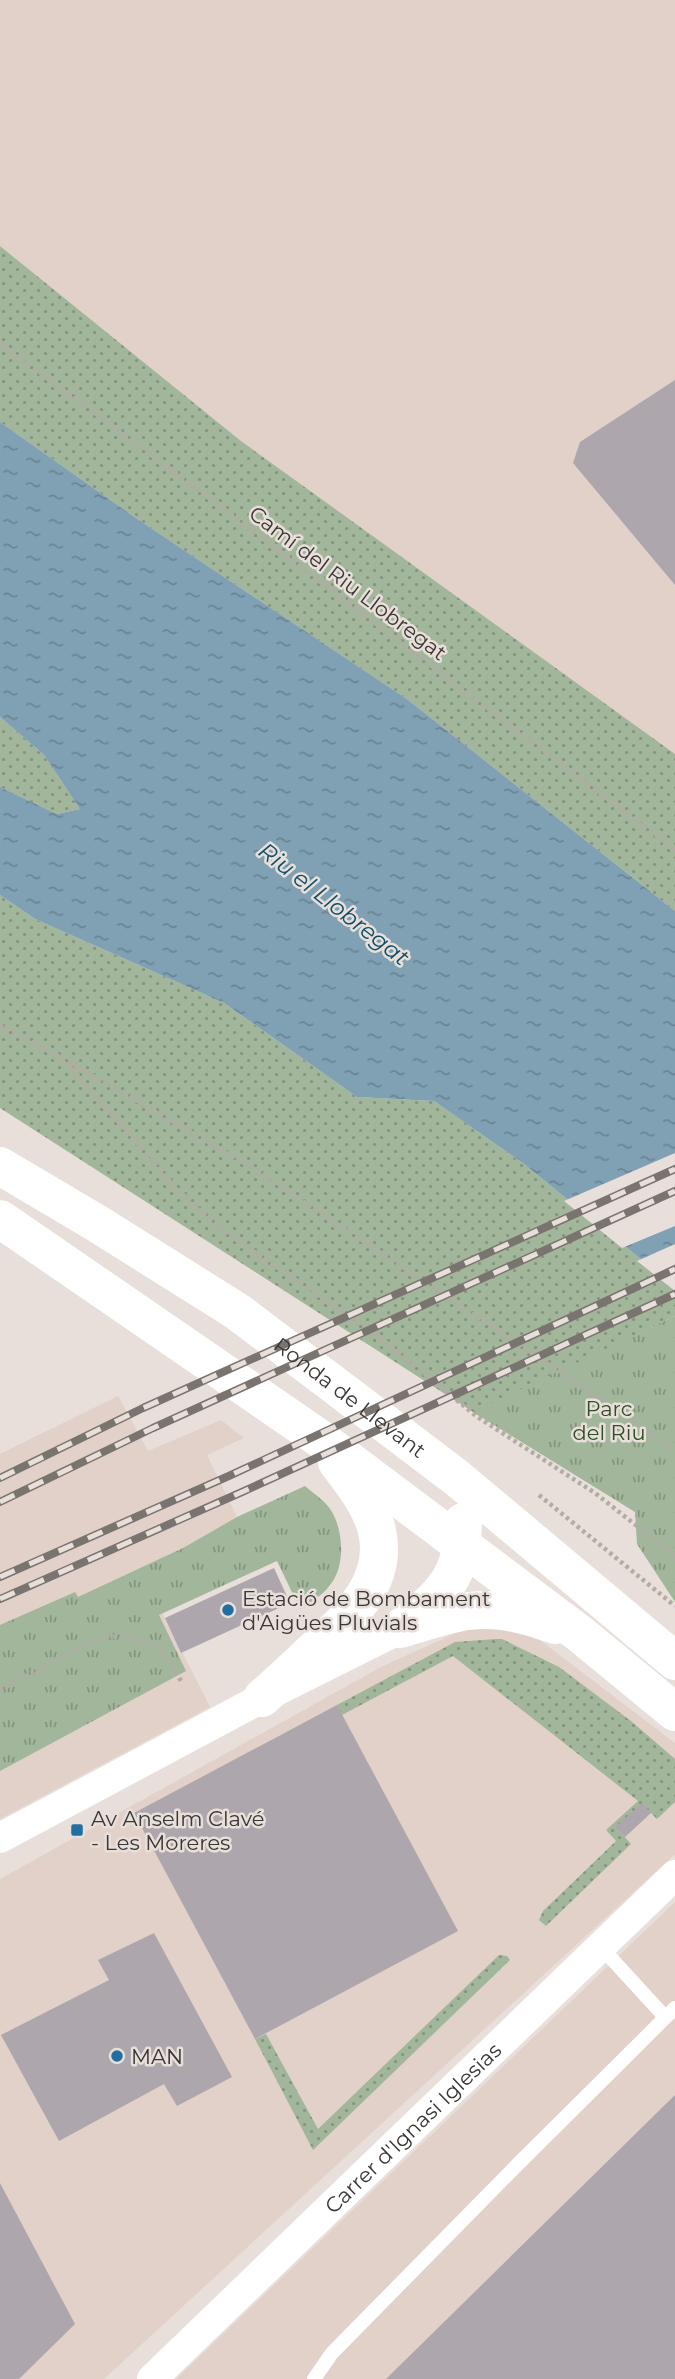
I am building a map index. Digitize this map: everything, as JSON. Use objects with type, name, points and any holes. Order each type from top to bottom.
[{"type":"main road","name":"Ronda de Llevant","points":[[0,1166],[99,1224],[238,1312],[457,1478],[675,1661]]},
{"type":"main road","points":[[0,1219],[319,1438],[580,1634],[675,1712]]},
{"type":"main road","points":[[262,1698],[346,1620],[361,1603],[376,1572],[378,1540],[372,1516],[356,1488],[319,1438]]},
{"type":"main road","points":[[400,1629],[442,1591],[453,1576],[463,1545],[463,1511],[457,1478]]},
{"type":"main road","points":[[400,1629],[469,1611],[500,1611],[531,1616],[580,1634]]},
{"type":"street","points":[[0,1839],[262,1698],[400,1629]]},
{"type":"street","name":"Carrer d'Ignasi Iglesias","points":[[152,2379],[675,1875]]},
{"type":"lane","points":[[314,2379],[332,2353],[670,2012],[600,1947]]},
{"type":"path","name":"Camí del Riu Llobregat","points":[[0,343],[675,850]]},
{"type":"path","points":[[0,1026],[64,1059],[253,1168],[600,1398],[675,1451]]},
{"type":"path","points":[[64,1059],[177,1189],[219,1228],[376,1334],[476,1416],[595,1493],[675,1556]]},
{"type":"path","points":[[0,1690],[87,1644],[108,1636],[132,1637],[150,1643],[166,1657],[181,1681]]},
{"type":"shaded area","points":[[0,0],[675,0],[675,754],[241,441],[0,246]]},
{"type":"shaded area","points":[[118,1396],[148,1451],[221,1420],[244,1438],[207,1455],[237,1517],[140,1569],[210,1707],[0,1819],[0,1454]]},
{"type":"shaded area","points":[[469,1627],[503,1627],[541,1641],[675,1743],[675,1854],[104,2379],[0,2379],[0,1879],[381,1667]]},
{"type":"shaded area","points":[[675,1902],[675,2379],[176,2379]]},
{"type":"green space","points":[[0,246],[241,441],[675,754],[675,911],[407,699],[136,518],[0,422]]},
{"type":"green space","points":[[0,717],[44,755],[80,809],[57,814],[0,787]]},
{"type":"green space","points":[[0,895],[35,919],[224,1003],[357,1097],[434,1101],[524,1164],[675,1287],[675,1316],[540,1381],[636,1512],[473,1412],[0,1108]]},
{"type":"green space","name":"Parc del Riu","points":[[675,1316],[675,1602],[637,1544],[635,1512],[473,1412]]},
{"type":"green space","points":[[305,1486],[329,1508],[336,1520],[341,1540],[340,1560],[335,1578],[323,1592],[300,1609],[277,1561],[159,1615],[186,1671],[0,1771],[0,1625],[75,1592],[78,1597],[183,1548],[237,1517]]},
{"type":"green space","points":[[502,1639],[559,1667],[631,1721],[675,1759],[675,1802],[657,1819],[642,1804],[616,1827],[631,1844],[546,1926],[539,1920],[543,1911],[616,1841],[606,1830],[638,1801],[453,1656],[342,1715],[337,1705],[455,1642]]},
{"type":"green space","points":[[499,1955],[507,1956],[510,1960],[313,2150],[255,2039],[266,2034],[318,2129]]},
{"type":"water","name":"Riu el Llobregat","points":[[0,422],[136,518],[407,699],[675,911],[675,1287],[524,1164],[434,1101],[357,1097],[224,1003],[35,919],[0,895],[0,787],[57,814],[80,809],[44,755],[0,717]]},
{"type":"pier","points":[[675,1153],[675,1226],[622,1248],[564,1201]]},
{"type":"pier","points":[[675,1244],[675,1291],[637,1261]]},
{"type":"building","points":[[675,380],[675,585],[573,463],[580,442]]},
{"type":"building","name":"Estació de Bombament d'Aigües Pluvials","points":[[274,1568],[290,1603],[181,1653],[165,1618]]},
{"type":"building","points":[[337,1705],[458,1931],[255,2039],[134,1813]]},
{"type":"building","points":[[642,1803],[651,1813],[625,1837],[615,1827]]},
{"type":"building","name":"MAN","points":[[154,1933],[232,2077],[177,2106],[164,2084],[59,2141],[1,2035],[109,1980],[98,1960]]},
{"type":"building","points":[[675,2095],[675,2379],[386,2379]]},
{"type":"building","points":[[0,2183],[75,2324],[19,2379],[0,2379]]},
{"type":"railway","points":[[0,1478],[143,1408],[675,1169]]},
{"type":"railway","points":[[0,1502],[153,1428],[675,1191]]},
{"type":"railway","points":[[0,1577],[231,1475],[675,1269]]},
{"type":"railway","points":[[0,1599],[242,1492],[675,1294]]},
{"type":"place","name":"Estació de Bombament d'Aigües Pluvials","points":[[228,1610]]},
{"type":"place","name":"Av Anselm Clavé - Les Moreres","points":[[77,1830]]},
{"type":"place","name":"MAN","points":[[117,2056]]}]
